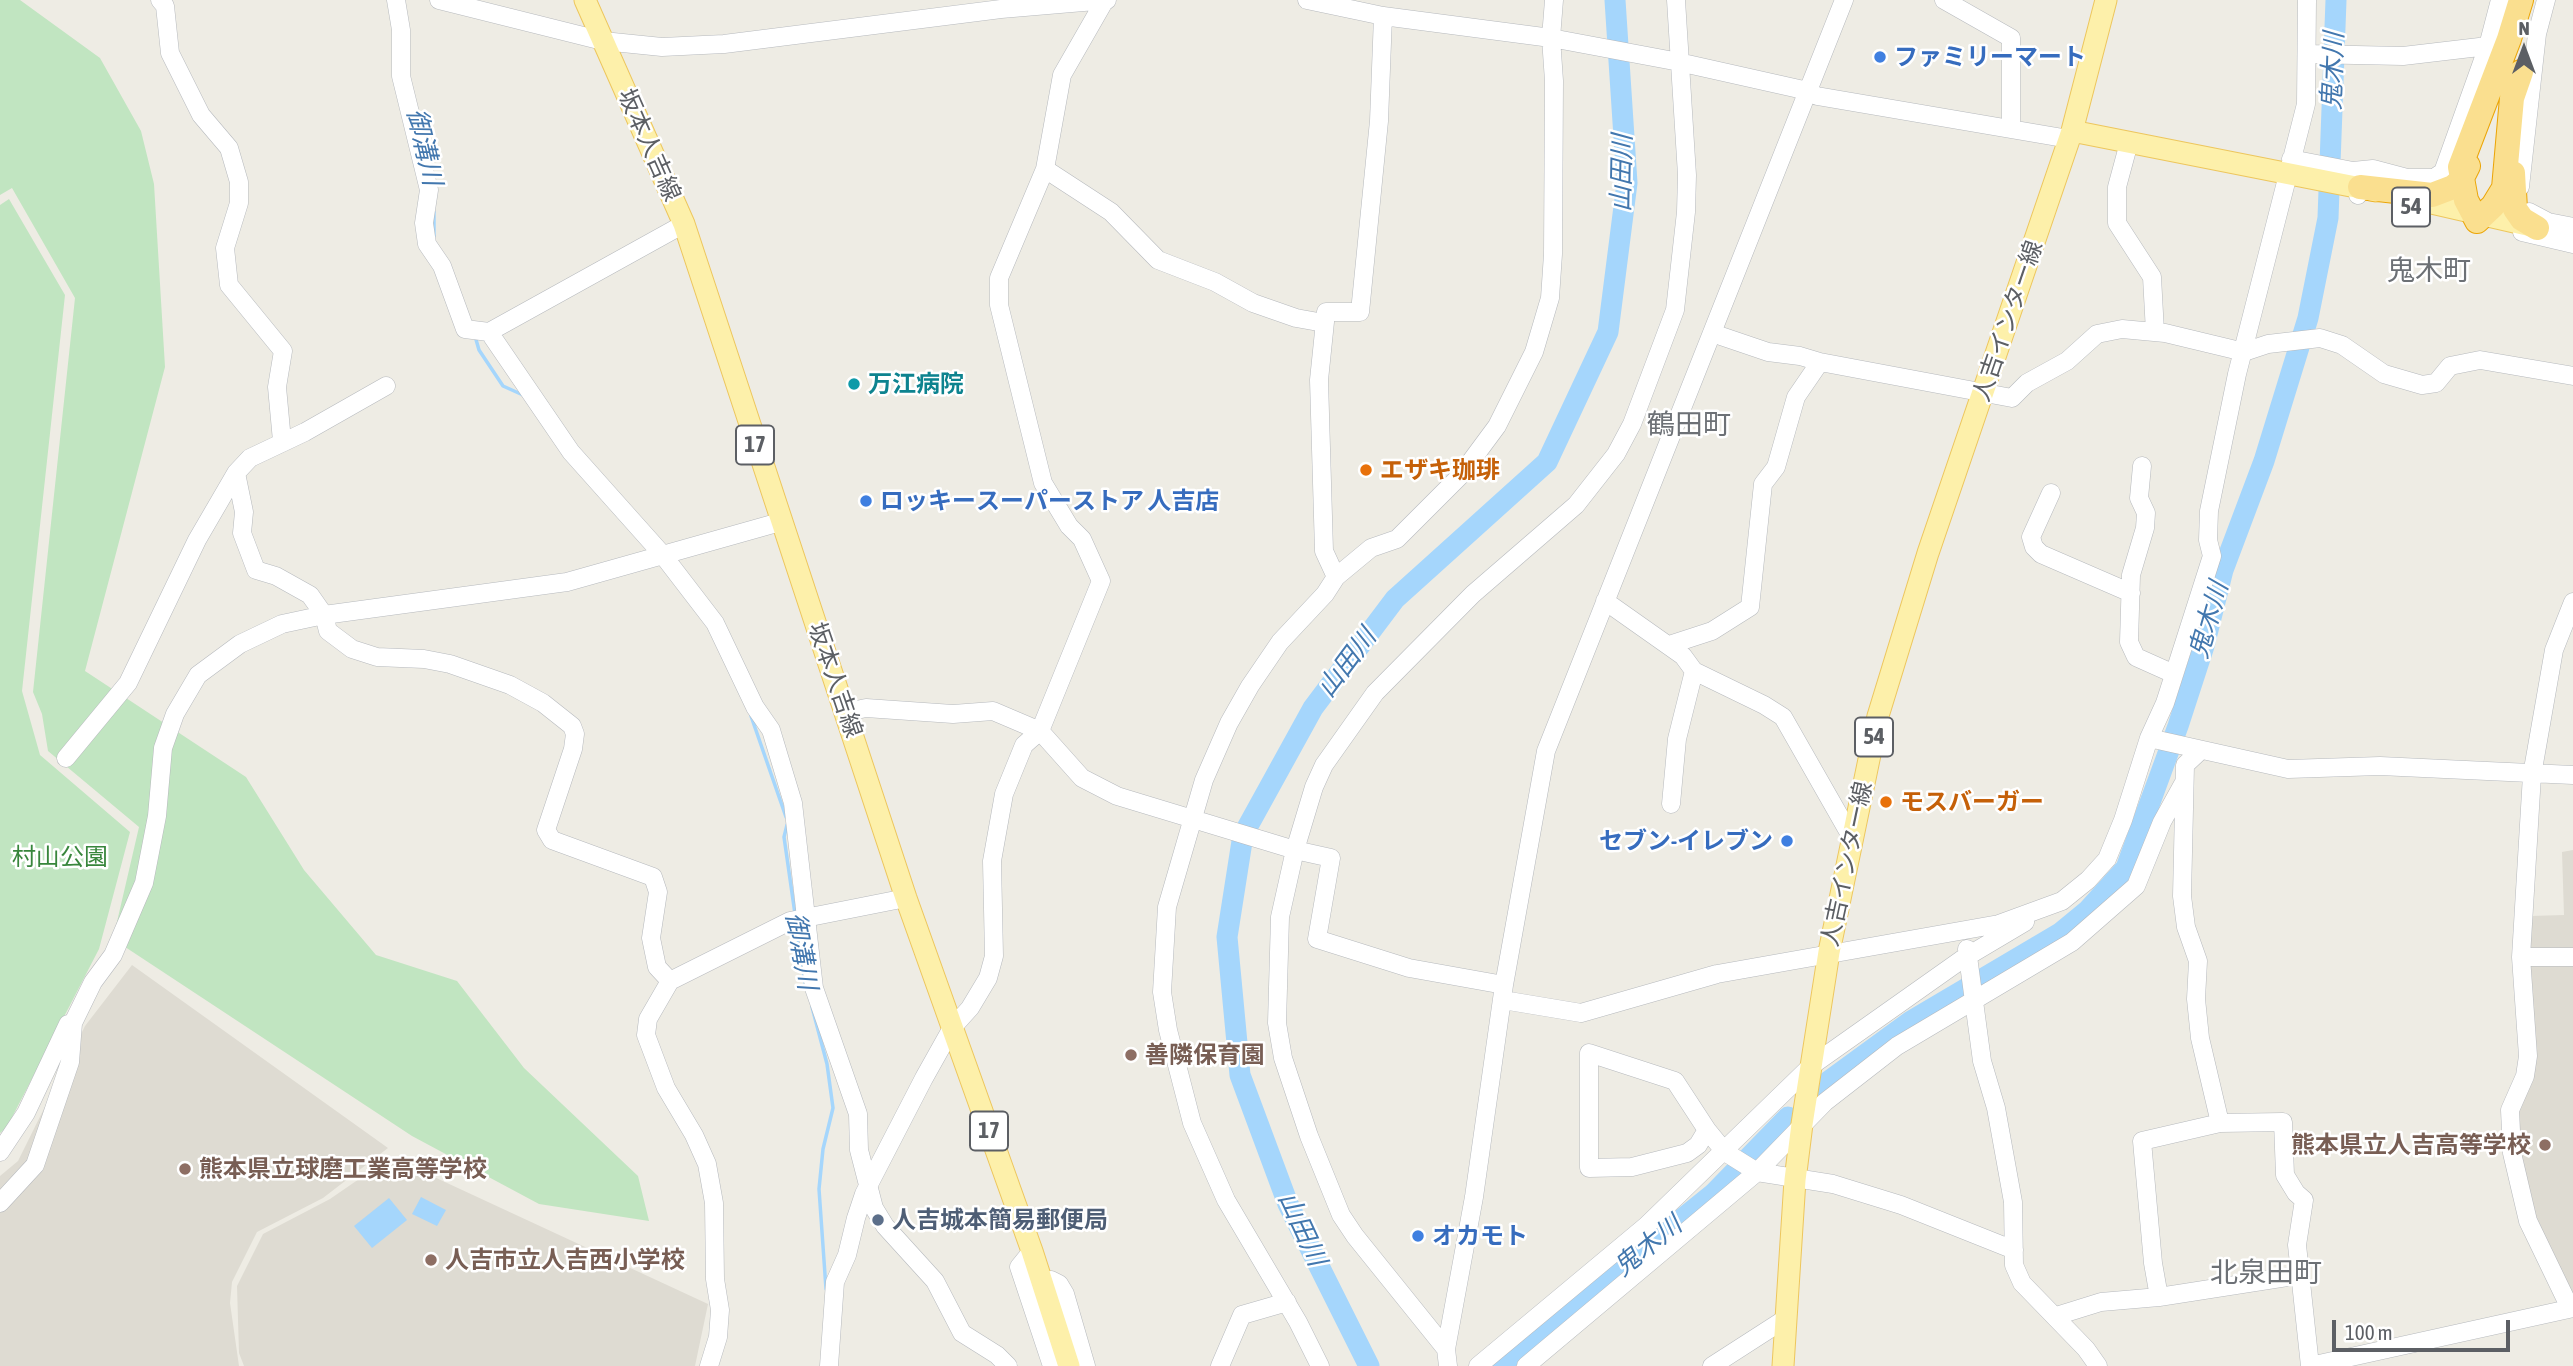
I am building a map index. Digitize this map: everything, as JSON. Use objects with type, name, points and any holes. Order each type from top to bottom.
[{"type":"highway","points":[[2521,0],[2499,43],[2462,156],[2462,180],[2477,216],[2504,188],[2512,98],[2521,72]]},
{"type":"highway","points":[[2528,0],[2513,198],[2515,209],[2522,219],[2537,228]]},
{"type":"highway","points":[[2353,186],[2432,195],[2453,187],[2462,180]]},
{"type":"highway","points":[[2462,180],[2475,190],[2504,188]]},
{"type":"main road","name":"坂本人吉線","points":[[585,0],[684,224],[780,522],[847,712],[906,898],[1032,1251],[1069,1366]]},
{"type":"main road","name":"人吉インター線","points":[[1783,1366],[1795,1180],[1802,1124],[1829,952],[1878,716],[1928,553],[2071,135],[2106,0]]},
{"type":"main road","name":"54","points":[[2071,135],[2127,150],[2288,171]]},
{"type":"main road","name":"54","points":[[2071,135],[2321,177],[2477,216],[2537,228]]},
{"type":"street","points":[[160,0],[165,6],[170,53],[201,115],[229,148],[239,182],[239,204],[225,248],[229,285],[283,351],[277,387],[282,441]]},
{"type":"street","points":[[396,0],[401,30],[401,76],[429,190],[424,223],[428,244],[442,266],[465,329],[489,332],[684,224]]},
{"type":"street","points":[[439,0],[603,41],[662,47],[724,44],[1001,9],[1106,0]]},
{"type":"street","points":[[829,1366],[829,1330],[835,1282],[869,1186],[952,1028],[971,1008],[993,966],[992,861],[999,814],[1008,781],[1024,745],[1040,731],[1101,581],[1082,538],[1069,526],[1042,483],[999,306],[1002,271],[1045,169],[1062,75],[1106,0]]},
{"type":"street","points":[[1307,0],[1383,16],[1556,39],[1677,62],[1808,91],[1818,96],[2071,135]]},
{"type":"street","points":[[1320,1366],[1287,1302],[1226,1200],[1192,1123],[1168,1030],[1162,992],[1167,907],[1192,817],[1225,733],[1250,686],[1280,642],[1325,594],[1336,577],[1371,548],[1397,539],[1427,512],[1460,476],[1497,426],[1534,352],[1550,298],[1554,209],[1554,0]]},
{"type":"street","points":[[1447,1358],[1341,1215],[1309,1136],[1283,1058],[1277,1023],[1277,945],[1295,850],[1307,808],[1324,765],[1375,693],[1474,594],[1576,505],[1611,462],[1632,424],[1675,310],[1687,175],[1677,62],[1676,0]]},
{"type":"street","points":[[1447,1358],[1464,1265],[1503,993],[1546,751],[1844,0]]},
{"type":"street","points":[[1944,0],[1972,6],[2011,38],[2011,122]]},
{"type":"street","points":[[847,712],[866,708],[953,714],[993,711],[1040,731],[1082,778],[1117,796],[1295,850],[1331,858],[1317,939],[1409,968],[1581,1013],[1717,974],[1829,952],[1965,931],[2029,914],[2062,901],[2088,880],[2107,859],[2174,674],[2212,556],[2208,540],[2209,511],[2244,352],[2306,104],[2307,0]]},
{"type":"street","points":[[2353,186],[2373,169],[2407,178],[2434,178],[2444,172],[2499,43],[2500,0]]},
{"type":"street","points":[[2546,0],[2537,34],[2519,192],[2523,206],[2535,216],[2573,227]]},
{"type":"street","points":[[1336,577],[1324,551],[1319,432],[1324,323],[1326,312],[1360,312],[1379,121],[1383,16]]},
{"type":"street","points":[[2307,54],[2403,56],[2499,43]]},
{"type":"street","points":[[1808,91],[1820,89],[2071,135]]},
{"type":"street","points":[[2127,150],[2117,187],[2117,223],[2152,277],[2155,332]]},
{"type":"street","points":[[1045,169],[1111,212],[1158,260],[1215,282],[1253,303],[1296,318],[1324,323]]},
{"type":"street","points":[[2477,216],[2573,244]]},
{"type":"street","points":[[2537,228],[2573,236]]},
{"type":"street","points":[[1712,333],[1768,352],[2012,398],[2027,383],[2067,361],[2097,334],[2122,329],[2155,332],[2244,352],[2268,344],[2320,338],[2342,345],[2384,374],[2422,385],[2436,383],[2450,366],[2480,359],[2573,376]]},
{"type":"street","points":[[489,332],[570,452],[662,554],[715,623],[755,707],[771,730],[793,803],[808,916],[814,988],[858,1114],[859,1150],[873,1208],[885,1226],[935,1281],[962,1333],[997,1355],[1008,1366]]},
{"type":"street","points":[[1669,645],[1712,631],[1751,607],[1763,484],[1776,467],[1796,397],[1820,362]]},
{"type":"street","points":[[66,758],[128,683],[197,540],[236,473],[250,458],[305,432],[386,386]]},
{"type":"street","points":[[2142,466],[2139,498],[2146,513],[2145,528],[2131,575],[2129,642],[2136,657],[2174,674]]},
{"type":"street","points":[[236,473],[244,512],[242,533],[256,570],[276,576],[310,595],[324,615],[328,631],[352,649],[377,657],[424,659],[450,664],[510,685],[542,703],[572,726],[575,734],[573,749],[546,830],[552,840],[653,877],[658,892],[651,938],[657,967],[670,982]]},
{"type":"street","points":[[2052,493],[2031,537],[2034,547],[2040,554],[2131,593]]},
{"type":"street","points":[[0,1203],[35,1165],[70,1062],[73,1023],[93,982],[113,955],[144,883],[158,816],[163,748],[175,714],[198,675],[240,645],[282,624],[324,615],[568,582],[780,522]]},
{"type":"street","points":[[1605,601],[1683,656],[1694,671],[1765,705],[1783,717],[1852,838]]},
{"type":"street","points":[[2159,1297],[2153,1263],[2142,1140],[2220,1124],[2283,1122],[2285,1175],[2296,1193],[2304,1199],[2297,1245],[2310,1366],[2572,1308],[2528,1220],[2512,1153],[2510,1110],[2525,1076],[2528,1056],[2521,957],[2532,775],[2552,660],[2563,622],[2573,603]]},
{"type":"street","points":[[1671,804],[1677,739],[1694,671]]},
{"type":"street","points":[[2149,738],[2288,769],[2380,766],[2573,775]]},
{"type":"street","points":[[2201,750],[2185,765],[2182,896],[2186,927],[2198,961],[2196,999],[2200,1038],[2220,1124]]},
{"type":"street","points":[[1526,1366],[1757,1172],[1825,1102],[1897,1046],[1973,993],[2072,942],[2136,886],[2162,822],[2183,784]]},
{"type":"street","points":[[709,1366],[718,1337],[720,1310],[715,1279],[714,1203],[707,1164],[694,1135],[666,1088],[646,1035],[648,1019],[670,982],[790,920],[906,898]]},
{"type":"street","points":[[1478,1366],[1646,1226],[1811,1066],[1968,958],[2024,924],[2029,914]]},
{"type":"street","points":[[1965,931],[1982,1062],[1996,1108],[2013,1202],[2014,1265],[2022,1283],[2056,1316],[2098,1366]]},
{"type":"street","points":[[2521,957],[2573,957]]},
{"type":"street","points":[[0,1152],[26,1113],[68,1024],[73,1023]]},
{"type":"street","points":[[1707,1130],[1698,1145],[1687,1153],[1632,1167],[1589,1168],[1589,1053],[1675,1081],[1725,1152],[1757,1172],[1833,1184],[1901,1205],[2014,1250]]},
{"type":"street","points":[[1032,1251],[1019,1267],[1052,1366]]},
{"type":"street","points":[[2056,1316],[2101,1302],[2159,1297],[2300,1275]]},
{"type":"street","points":[[1042,1282],[1051,1280],[1059,1284],[1065,1294],[1086,1366]]},
{"type":"street","points":[[1220,1366],[1242,1315],[1287,1302]]},
{"type":"street","points":[[1712,1366],[1785,1319]]},
{"type":"shaded area","points":[[2573,850],[2573,952],[2528,952],[2530,916],[2564,915],[2562,852]]},
{"type":"shaded area","name":"熊本県立人吉高等学校","points":[[2524,960],[2573,960],[2573,1295],[2534,1222],[2514,1115],[2524,1095]]},
{"type":"shaded area","name":"熊本県立球磨工業高等学校","points":[[132,965],[388,1148],[323,1198],[257,1232],[232,1282],[230,1303],[239,1366],[0,1366],[0,1176],[18,1161],[85,1026]]},
{"type":"shaded area","name":"人吉市立人吉西小学校","points":[[391,1157],[708,1304],[695,1366],[244,1366],[239,1353],[237,1286],[263,1234],[330,1199]]},
{"type":"green space","points":[[0,0],[20,0],[100,58],[141,131],[154,184],[165,367],[85,671],[246,777],[304,870],[376,955],[457,981],[524,1068],[638,1176],[649,1221],[539,1204],[412,1136],[113,939],[139,827],[48,751],[42,714],[33,692],[75,298],[12,188],[0,195]]},
{"type":"green space","name":"村山公園","points":[[9,199],[65,295],[22,691],[40,755],[130,832],[99,949],[7,1127],[0,1133],[0,205]]},
{"type":"water","points":[[421,1197],[446,1210],[437,1226],[412,1214]]},
{"type":"water","points":[[389,1198],[407,1220],[372,1248],[354,1226]]},
{"type":"waterway","name":"山田川","points":[[1369,1366],[1288,1204],[1240,1075],[1227,937],[1243,835],[1313,708],[1395,599],[1547,462],[1608,332],[1627,183],[1615,0]]},
{"type":"waterway","name":"鬼木川","points":[[1822,1086],[1911,1021],[2060,933],[2088,910],[2126,868],[2178,726],[2204,646],[2223,570],[2264,461],[2308,318],[2328,218],[2336,0]]},
{"type":"waterway","name":"御溝川","points":[[434,212],[434,236]]},
{"type":"waterway","name":"御溝川","points":[[475,336],[479,350],[503,386],[523,395]]},
{"type":"waterway","name":"御溝川","points":[[751,716],[786,817]]},
{"type":"waterway","name":"御溝川","points":[[787,825],[784,837],[795,914]]},
{"type":"waterway","name":"御溝川","points":[[796,925],[805,983]]},
{"type":"waterway","name":"御溝川","points":[[812,1007],[827,1064],[833,1108],[823,1149],[819,1189],[826,1289]]},
{"type":"waterway","name":"鬼木川","points":[[1499,1366],[1713,1194],[1788,1117]]},
{"type":"place","name":"ファミリーマート","points":[[1880,57]]},
{"type":"place","name":"万江病院","points":[[854,384]]},
{"type":"place","name":"エザキ珈琲","points":[[1366,470]]},
{"type":"place","name":"ロッキースーパーストア 人吉店","points":[[866,501]]},
{"type":"place","name":"モスバーガー","points":[[1886,802]]},
{"type":"place","name":"セブン-イレブン","points":[[1787,841]]},
{"type":"place","name":"善隣保育園","points":[[1131,1055]]},
{"type":"place","name":"熊本県立人吉高等学校","points":[[2545,1145]]},
{"type":"place","name":"熊本県立球磨工業高等学校","points":[[185,1169]]},
{"type":"place","name":"人吉城本簡易郵便局","points":[[878,1220]]},
{"type":"place","name":"オカモト","points":[[1418,1236]]},
{"type":"place","name":"人吉市立人吉西小学校","points":[[431,1260]]},
{"type":"district","name":"鬼木町","points":[[2429,271]]},
{"type":"district","name":"鶴田町","points":[[1689,425]]},
{"type":"district","name":"北泉田町","points":[[2266,1273]]}]
